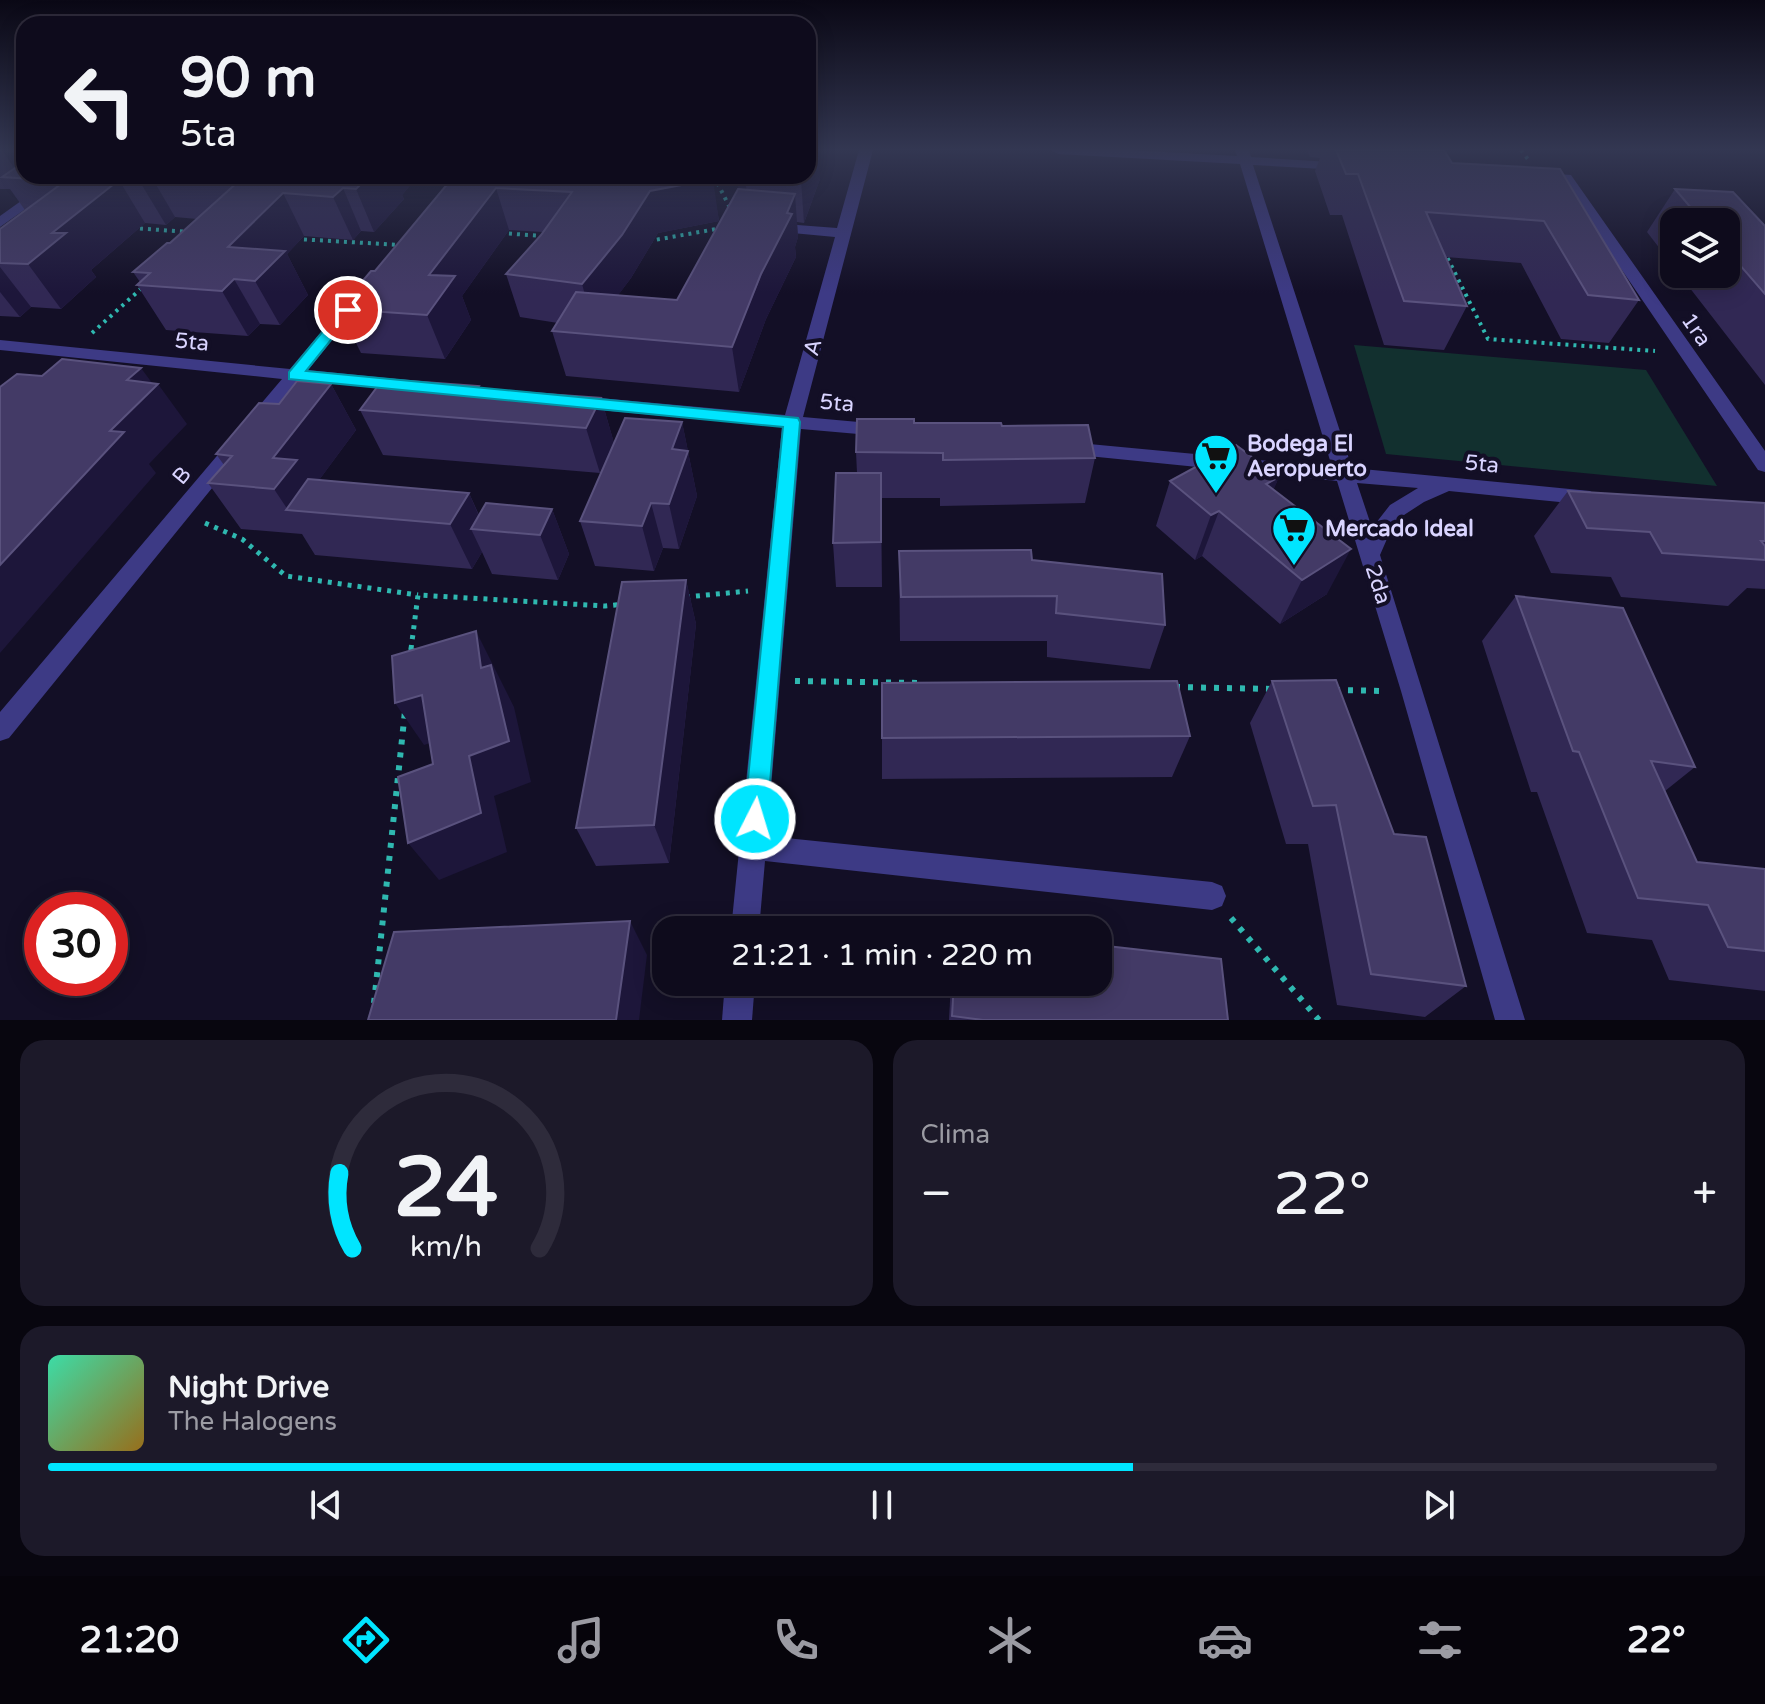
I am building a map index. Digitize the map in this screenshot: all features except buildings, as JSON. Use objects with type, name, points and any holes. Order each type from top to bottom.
[{"type":"street","points":[[0,223],[35,198]]},
{"type":"street","name":"A","points":[[746,916],[792,422],[853,198]]},
{"type":"street","name":"2da","points":[[1257,198],[1413,691],[1510,1020]]},
{"type":"street","name":"1ra","points":[[1580,198],[1765,465]]},
{"type":"street","points":[[738,225],[843,233]]},
{"type":"street","name":"B","points":[[0,730],[402,245]]},
{"type":"street","name":"5ta","points":[[0,345],[419,387]]},
{"type":"street","name":"5ta","points":[[559,400],[902,432]]},
{"type":"street","name":"5ta","points":[[1044,446],[1607,499]]},
{"type":"street","points":[[1370,555],[1380,526],[1408,498],[1449,484]]},
{"type":"street","points":[[753,847],[1212,896]]},
{"type":"street","points":[[737,1020],[739,996]]},
{"type":"path","points":[[644,242],[738,225],[725,198]]},
{"type":"path","points":[[126,228],[203,233]]},
{"type":"path","points":[[492,233],[553,236]]},
{"type":"path","points":[[295,239],[402,245]]},
{"type":"path","points":[[1438,240],[1488,339],[1688,354]]},
{"type":"path","points":[[70,352],[148,283]]},
{"type":"path","points":[[180,513],[242,539],[286,576],[418,595],[605,606],[636,603]]},
{"type":"path","points":[[683,598],[777,587]]},
{"type":"path","points":[[411,658],[418,595]]},
{"type":"path","points":[[768,680],[926,683]]},
{"type":"path","points":[[1162,687],[1288,689]]},
{"type":"path","points":[[1319,690],[1413,691]]},
{"type":"path","points":[[374,1004],[406,705]]},
{"type":"path","points":[[1212,896],[1319,1020]]},
{"type":"green space","points":[[1354,345],[1646,370],[1717,486],[1386,454]]},
{"type":"place","name":"Bodega El Aeropuerto","points":[[1216,495]]},
{"type":"place","name":"Mercado Ideal","points":[[1294,567]]},
{"type":"route","points":[[348,310],[294,375],[792,422],[755,819]]}]
